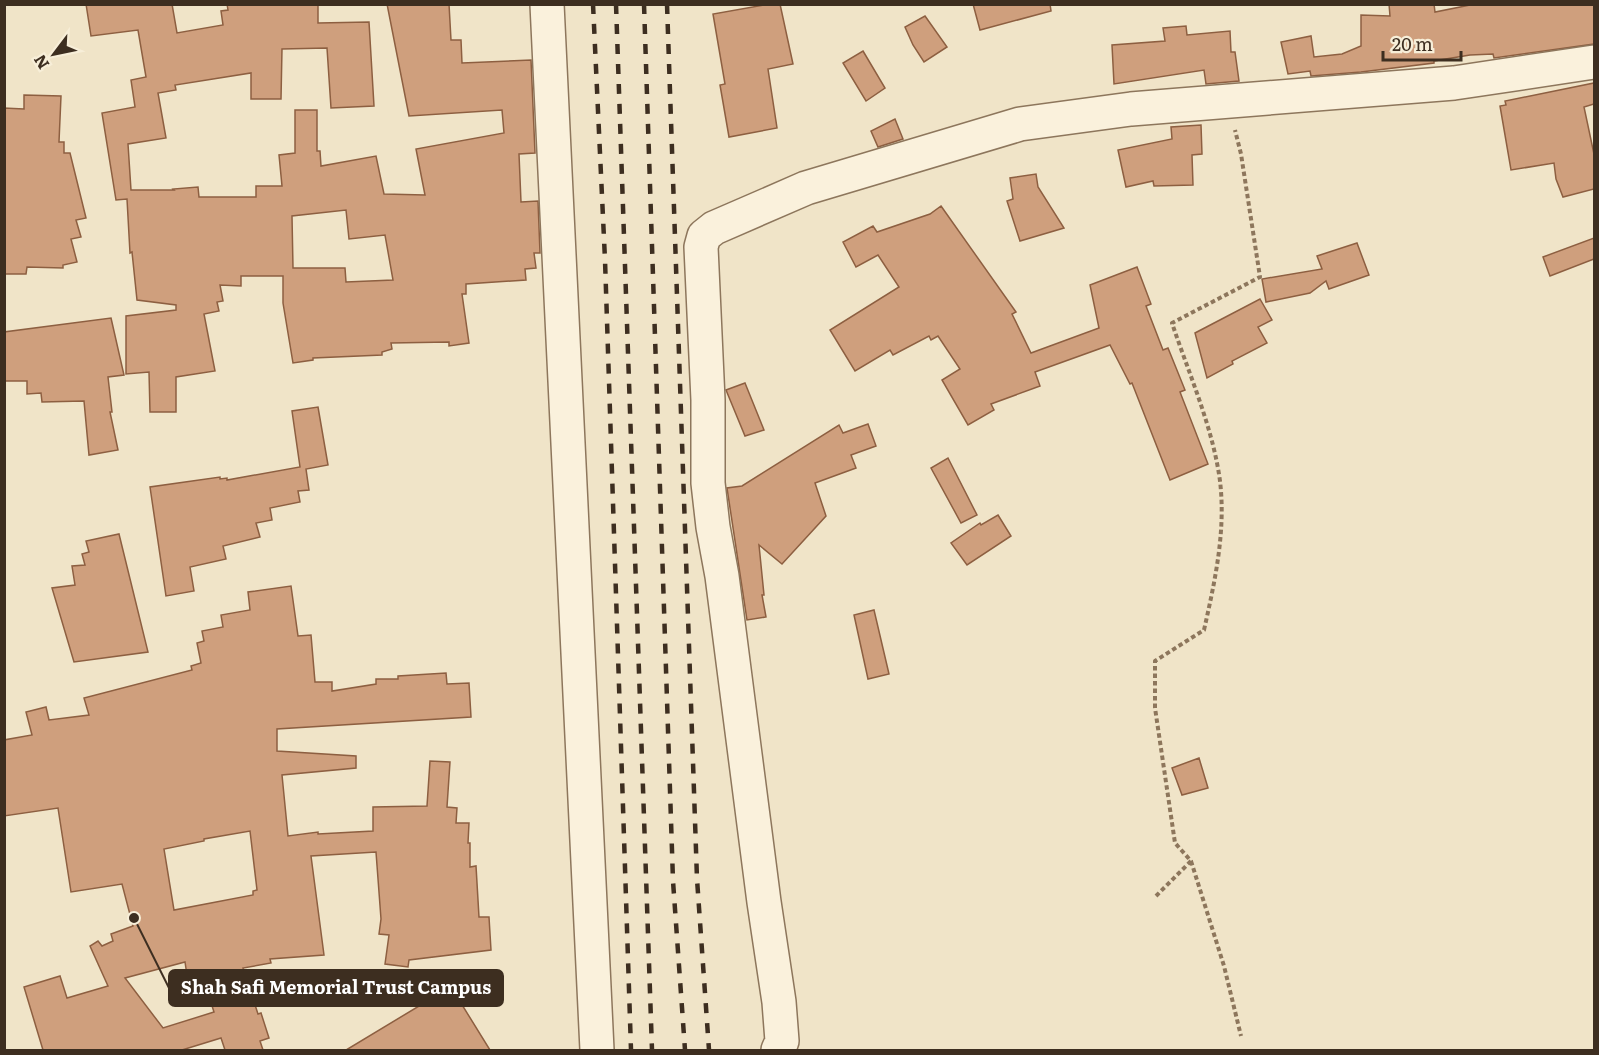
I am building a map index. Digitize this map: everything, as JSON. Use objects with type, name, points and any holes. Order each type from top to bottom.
[{"type":"street","points":[[547,4],[597,1050]]},
{"type":"street","points":[[778,1050],[782,1041],[779,1002],[708,483],[708,400],[701,247],[704,236],[714,228],[806,188],[1020,124],[1131,109],[1454,82],[1594,62]]},
{"type":"path","points":[[1230,100],[1260,277],[1172,323],[1212,442],[1220,482],[1220,541],[1217,570],[1204,630],[1155,661],[1155,708],[1175,843],[1191,861],[1224,966],[1241,1036]]},
{"type":"path","points":[[1156,896],[1191,861]]},
{"type":"building","points":[[86,4],[172,4],[177,33],[223,25],[221,11],[228,10],[227,4],[318,4],[318,23],[369,22],[374,106],[331,108],[327,48],[282,49],[281,99],[251,99],[251,73],[175,85],[176,90],[158,93],[166,138],[128,144],[131,190],[174,190],[198,187],[199,197],[256,197],[256,186],[282,186],[279,155],[295,153],[295,110],[317,110],[317,151],[320,151],[321,166],[376,156],[384,194],[425,195],[416,149],[504,133],[502,110],[409,116],[387,4],[449,4],[451,40],[461,40],[462,63],[531,60],[535,153],[519,154],[521,202],[538,201],[540,253],[534,253],[536,268],[525,269],[526,280],[466,284],[466,294],[462,294],[469,343],[449,346],[449,342],[391,343],[392,349],[382,352],[382,355],[313,358],[313,360],[293,363],[283,303],[283,276],[241,276],[241,286],[220,285],[223,301],[217,302],[219,311],[204,314],[215,371],[176,377],[176,412],[150,412],[149,372],[126,374],[126,316],[176,310],[176,305],[137,300],[132,252],[130,253],[127,199],[116,200],[102,113],[135,107],[131,80],[146,77],[138,30],[91,36]],"holes":[[[346,210],[349,239],[385,235],[393,280],[346,282],[345,268],[293,268],[292,216]]]},
{"type":"building","points":[[780,4],[793,64],[768,69],[777,128],[729,137],[720,85],[725,84],[713,14]]},
{"type":"building","points":[[973,4],[1050,4],[1051,11],[980,30]]},
{"type":"building","points":[[1389,4],[1434,4],[1435,12],[1475,4],[1594,4],[1594,44],[1494,58],[1493,54],[1470,55],[1434,61],[1434,63],[1361,72],[1311,76],[1310,71],[1288,74],[1281,42],[1311,36],[1314,57],[1342,54],[1361,46],[1361,15],[1390,16]]},
{"type":"building","points":[[925,16],[947,47],[924,62],[905,27]]},
{"type":"building","points":[[1186,26],[1187,35],[1230,31],[1231,52],[1235,52],[1239,81],[1206,84],[1204,70],[1114,84],[1112,45],[1165,41],[1163,28]]},
{"type":"building","points":[[863,51],[885,88],[866,101],[843,63]]},
{"type":"building","points":[[1594,83],[1594,104],[1584,107],[1594,154],[1594,189],[1563,197],[1556,179],[1554,163],[1511,170],[1500,106],[1506,105],[1505,101]]},
{"type":"building","points":[[24,95],[61,96],[59,142],[64,142],[64,153],[70,153],[86,218],[76,220],[81,237],[71,239],[77,262],[63,265],[63,268],[27,267],[26,274],[4,274],[4,108],[24,109]]},
{"type":"building","points":[[895,119],[903,139],[878,147],[871,131]]},
{"type":"building","points":[[1201,125],[1202,154],[1192,155],[1193,185],[1154,186],[1153,181],[1126,187],[1118,150],[1172,139],[1171,127]]},
{"type":"building","points":[[1036,174],[1038,187],[1064,228],[1020,241],[1007,201],[1013,199],[1010,178]]},
{"type":"building","points":[[941,206],[1016,312],[1012,314],[1031,353],[1099,328],[1090,285],[1137,267],[1151,304],[1146,306],[1163,350],[1168,348],[1185,390],[1180,392],[1208,464],[1170,480],[1132,383],[1130,384],[1110,345],[1035,372],[1040,386],[991,404],[994,410],[968,425],[942,380],[960,369],[938,336],[931,340],[929,336],[893,355],[890,350],[855,371],[830,330],[899,287],[878,255],[856,267],[843,242],[873,226],[877,232],[930,214]]},
{"type":"building","points":[[1594,238],[1594,259],[1550,276],[1543,257]]},
{"type":"building","points":[[1357,243],[1369,275],[1329,289],[1326,281],[1310,293],[1266,302],[1262,279],[1322,269],[1317,256]]},
{"type":"building","points":[[1260,299],[1272,320],[1258,327],[1267,343],[1232,361],[1233,364],[1207,378],[1195,333]]},
{"type":"building","points":[[111,318],[124,375],[108,377],[112,412],[110,412],[118,450],[89,455],[84,401],[42,402],[41,393],[27,394],[27,381],[4,381],[4,332]]},
{"type":"building","points":[[745,383],[764,430],[745,436],[726,390]]},
{"type":"building","points":[[318,407],[328,465],[306,469],[309,490],[298,491],[300,502],[270,508],[272,520],[256,523],[260,537],[223,546],[226,559],[190,567],[194,591],[166,596],[150,487],[220,477],[220,479],[227,478],[227,480],[300,467],[292,411]]},
{"type":"building","points":[[868,424],[876,446],[851,455],[856,468],[815,483],[826,516],[782,564],[759,545],[764,595],[762,595],[766,617],[747,620],[727,488],[742,486],[839,425],[843,433]]},
{"type":"building","points":[[948,458],[977,515],[961,523],[931,468]]},
{"type":"building","points":[[998,515],[1011,536],[967,565],[951,543],[980,523],[981,525]]},
{"type":"building","points":[[119,534],[148,652],[74,662],[52,588],[75,585],[72,566],[85,565],[82,554],[89,552],[86,541]]},
{"type":"building","points":[[291,586],[298,636],[311,635],[315,682],[332,682],[332,691],[376,684],[376,679],[398,679],[398,676],[446,673],[447,684],[469,683],[471,717],[277,729],[277,751],[356,756],[356,768],[282,775],[288,836],[318,832],[318,834],[373,831],[373,807],[427,806],[430,761],[450,762],[447,807],[457,808],[456,823],[469,823],[470,867],[476,866],[479,917],[489,917],[491,950],[409,960],[408,967],[385,964],[389,935],[379,934],[381,919],[376,852],[311,856],[324,955],[270,959],[271,963],[243,968],[258,1014],[261,1013],[269,1038],[260,1041],[263,1050],[225,1050],[221,1038],[182,1050],[43,1050],[24,987],[60,976],[67,998],[108,986],[90,946],[98,941],[102,946],[113,941],[111,934],[133,926],[122,884],[71,892],[58,808],[4,816],[4,740],[32,735],[26,712],[46,707],[49,720],[89,715],[84,698],[192,670],[191,666],[201,663],[197,643],[204,641],[202,631],[223,627],[221,615],[250,610],[248,592]],"holes":[[[250,831],[257,890],[253,891],[253,895],[174,910],[164,849]],[[185,962],[187,975],[201,972],[214,1012],[163,1028],[125,978]]]},
{"type":"building","points":[[874,610],[889,674],[868,679],[854,615]]},
{"type":"building","points":[[1199,758],[1208,788],[1182,795],[1172,768]]},
{"type":"building","points":[[451,987],[490,1050],[346,1050],[439,994]]},
{"type":"railway","points":[[593,4],[605,260],[631,1050]]},
{"type":"railway","points":[[616,4],[652,1050]]},
{"type":"railway","points":[[644,4],[673,881],[685,1050]]},
{"type":"railway","points":[[667,4],[697,879],[709,1050]]},
{"type":"place","name":"Shah Safi Memorial Trust Campus","points":[[134,918]]}]
